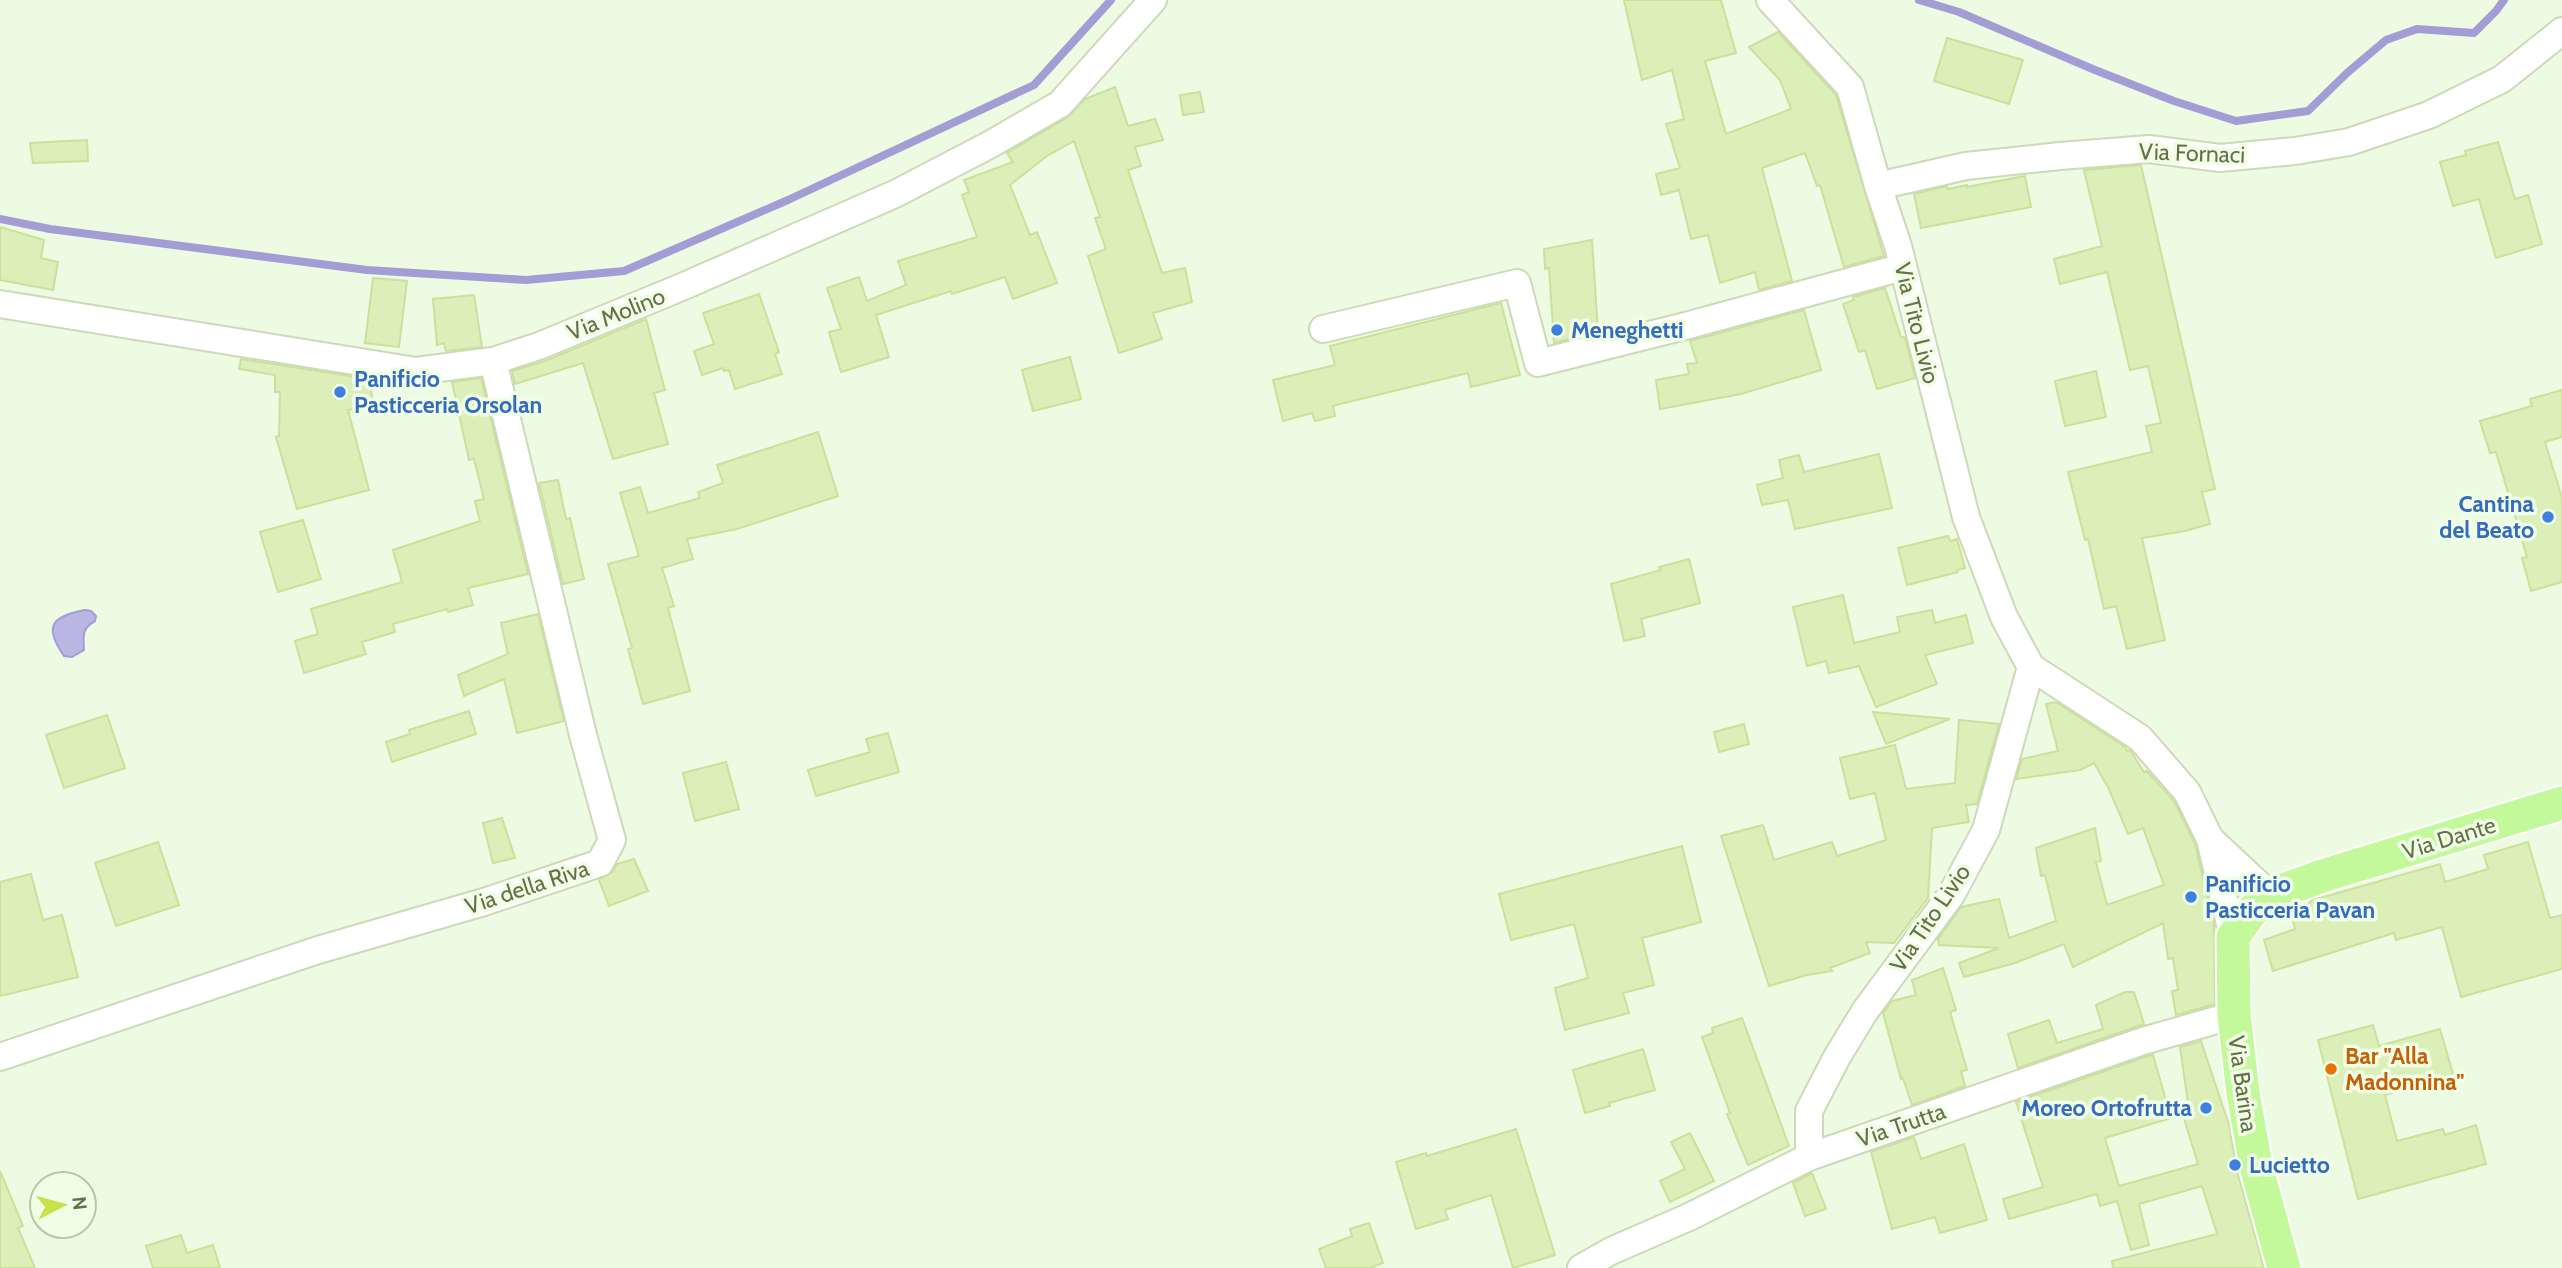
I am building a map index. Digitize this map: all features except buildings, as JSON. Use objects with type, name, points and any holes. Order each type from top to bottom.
[{"type":"main road","name":"Via Dante","points":[[2233,937],[2251,912],[2270,895],[2322,876],[2562,803]]},
{"type":"main road","name":"Via Barina","points":[[2233,937],[2234,1015],[2256,1166],[2284,1268]]},
{"type":"street","name":"Via Molino","points":[[0,304],[416,372],[493,361],[539,346],[684,286],[895,194],[991,144],[1060,104],[1153,0]]},
{"type":"street","name":"Via Tito Livio","points":[[1770,0],[1850,87],[1903,267],[1966,517],[2004,617],[2031,667],[2140,738],[2187,792],[2210,839],[2233,937]]},
{"type":"street","name":"Via Fornaci","points":[[1878,186],[1966,166],[2060,156],[2149,149],[2220,159],[2349,142],[2429,116],[2502,79],[2562,31]]},
{"type":"street","points":[[1323,329],[1517,283],[1538,363],[1689,326],[1903,267]]},
{"type":"street","name":"Via della Riva","points":[[0,1057],[318,950],[484,902],[600,863],[612,840],[573,695],[493,361]]},
{"type":"street","name":"Via Tito Livio","points":[[1809,1157],[1809,1111],[1837,1057],[1865,1011],[1951,895],[1986,830],[2031,667]]},
{"type":"street","name":"Via Tito Livio","points":[[2210,839],[2270,895]]},
{"type":"street","name":"Via Trutta","points":[[1581,1268],[1611,1251],[1689,1217],[1809,1157],[2143,1041],[2234,1015]]},
{"type":"shaded area","points":[[85,610],[96,616],[84,633],[84,650],[72,657],[64,656],[54,637],[54,624],[65,615]]},
{"type":"waterway","points":[[0,219],[50,229],[367,270],[526,280],[624,271],[788,200],[1034,85],[1111,0]]},
{"type":"waterway","points":[[1919,0],[1959,12],[2174,101],[2236,121],[2308,111],[2386,40],[2417,29],[2474,33],[2504,0]]},
{"type":"place","name":"Meneghetti","points":[[1557,330]]},
{"type":"place","name":"Panificio Pasticceria Orsolan","points":[[340,392]]},
{"type":"place","name":"Cantina del Beato","points":[[2548,517]]},
{"type":"place","name":"Panificio Pasticceria Pavan","points":[[2191,897]]},
{"type":"place","name":"Bar \"Alla Madonnina\"","points":[[2331,1069]]},
{"type":"place","name":"Moreo Ortofrutta","points":[[2206,1108]]},
{"type":"place","name":"Lucietto","points":[[2235,1165]]}]
